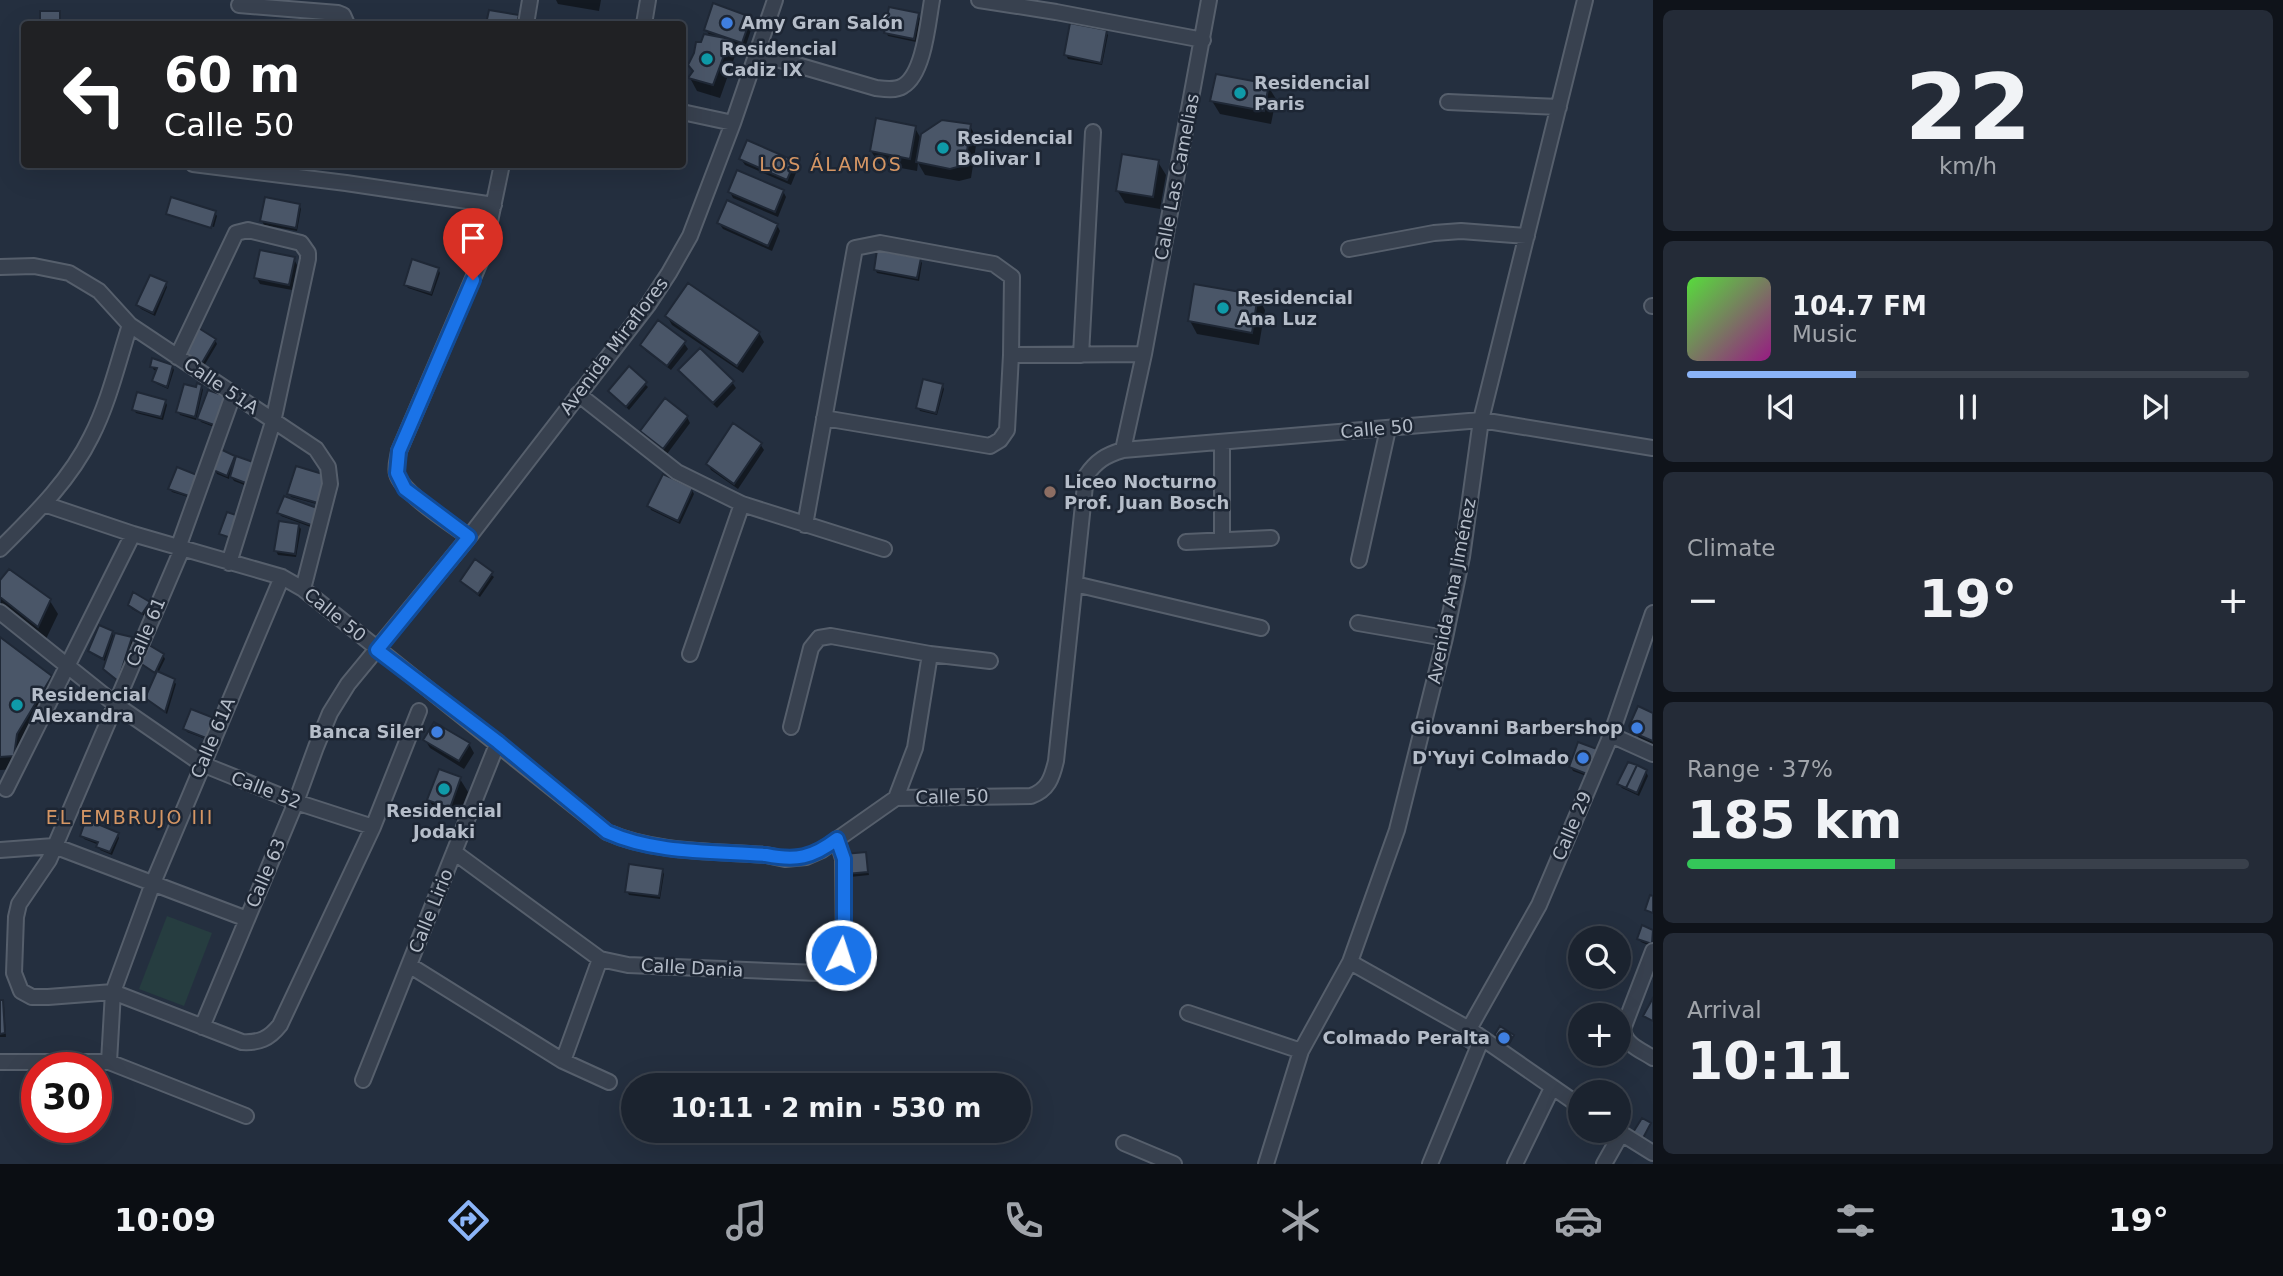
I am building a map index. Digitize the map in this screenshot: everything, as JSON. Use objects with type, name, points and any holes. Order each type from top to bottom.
[{"type":"street","points":[[526,21],[530,0]]},
{"type":"street","points":[[644,21],[648,0]]},
{"type":"street","name":"Avenida Miraflores","points":[[377,650],[469,537],[648,305],[669,273],[690,236],[733,123],[775,0]]},
{"type":"street","points":[[755,53],[876,88],[903,86],[920,63],[932,0]]},
{"type":"street","points":[[979,0],[1057,6],[1203,40]]},
{"type":"street","name":"Calle Las Camelias","points":[[1124,450],[1209,0]]},
{"type":"street","name":"Avenida Ana Jiménez","points":[[1266,1164],[1301,1051],[1350,962],[1397,830],[1445,638],[1462,557],[1481,420],[1586,0]]},
{"type":"street","points":[[239,5],[345,20]]},
{"type":"street","points":[[1448,102],[1559,107]]},
{"type":"street","points":[[686,114],[733,123]]},
{"type":"street","points":[[1081,355],[1093,132]]},
{"type":"street","points":[[225,168],[494,205]]},
{"type":"street","points":[[469,537],[405,489],[397,473],[397,462],[399,451],[483,256],[501,168]]},
{"type":"street","points":[[177,357],[236,233],[248,230],[301,243],[308,253],[308,259],[273,422],[229,563]]},
{"type":"street","points":[[1349,249],[1434,233],[1461,231],[1527,236]]},
{"type":"street","points":[[805,525],[824,418],[855,248],[880,243],[994,264],[1012,277],[1007,430],[1000,440],[990,446],[824,418]]},
{"type":"street","name":"Calle 51A","points":[[0,267],[34,266],[69,274],[99,291],[130,326],[316,450],[328,467],[330,484],[303,589]]},
{"type":"street","points":[[0,548],[44,504],[92,437],[130,326]]},
{"type":"street","points":[[1011,355],[1144,354]]},
{"type":"street","points":[[578,394],[677,471],[742,505],[884,549]]},
{"type":"street","name":"Calle 61","points":[[113,992],[32,997],[25,994],[18,987],[14,973],[16,918],[19,904],[43,870],[54,846],[180,548],[233,395]]},
{"type":"street","name":"Calle 50","points":[[44,504],[133,534],[282,577],[303,589],[377,650],[498,742],[607,832],[646,845],[785,859],[806,857],[822,850],[896,798],[1031,796],[1041,793],[1048,786],[1056,761],[1086,476],[1093,465],[1108,455],[1124,450],[1481,420],[1653,448]]},
{"type":"street","points":[[1359,560],[1388,429]]},
{"type":"street","points":[[1222,443],[1222,540]]},
{"type":"street","points":[[690,654],[742,505]]},
{"type":"street","points":[[6,789],[133,534]]},
{"type":"street","points":[[1186,542],[1271,538]]},
{"type":"street","name":"Calle 61A","points":[[110,1052],[113,992],[153,883],[282,577]]},
{"type":"street","points":[[1075,584],[1261,628]]},
{"type":"street","name":"Calle 52","points":[[0,612],[115,704],[202,764],[296,802],[373,827]]},
{"type":"street","name":"Calle 29","points":[[1469,1029],[1539,905],[1611,735],[1653,613]]},
{"type":"street","points":[[1358,623],[1445,638]]},
{"type":"street","points":[[791,727],[811,648],[819,638],[831,636],[930,654],[990,661]]},
{"type":"street","name":"Calle 63","points":[[202,1027],[296,802],[330,713],[348,684],[377,650]]},
{"type":"street","points":[[896,798],[915,748],[930,654]]},
{"type":"street","points":[[113,992],[242,1042],[262,1040],[272,1035],[280,1025],[373,827],[419,711]]},
{"type":"street","points":[[1611,735],[1653,754]]},
{"type":"street","name":"Calle Lirio","points":[[363,1080],[498,742]]},
{"type":"street","name":"Calle Dania","points":[[454,852],[600,959],[641,966],[818,973],[828,971],[841,955],[844,945],[844,859],[837,839]]},
{"type":"street","points":[[0,850],[54,846],[247,919]]},
{"type":"street","points":[[1653,951],[1648,981],[1625,1024],[1623,1034],[1629,1043],[1653,1058]]},
{"type":"street","points":[[563,1061],[600,959]]},
{"type":"street","points":[[1350,962],[1469,1029],[1568,1099]]},
{"type":"street","points":[[409,965],[563,1061],[609,1082]]},
{"type":"street","points":[[1188,1013],[1301,1051]]},
{"type":"street","points":[[1430,1164],[1482,1038]]},
{"type":"street","points":[[0,1062],[21,1062]]},
{"type":"street","points":[[112,1063],[246,1116]]},
{"type":"street","points":[[1515,1164],[1552,1088]]},
{"type":"street","points":[[1631,1140],[1653,1153]]},
{"type":"street","points":[[1124,1143],[1174,1164]]},
{"type":"street","points":[[1604,1164],[1613,1143]]},
{"type":"green space","points":[[167,916],[212,933],[184,1006],[139,989]]},
{"type":"building","name":"Amy Gran Salón","points":[[713,3],[751,17],[742,43],[704,30]]},
{"type":"building","points":[[889,7],[919,13],[914,39],[884,33]]},
{"type":"building","points":[[489,10],[519,15],[518,21],[487,21]]},
{"type":"building","points":[[40,11],[60,11],[60,21],[40,21]]},
{"type":"building","points":[[1070,23],[1107,30],[1101,63],[1064,55]]},
{"type":"building","name":"Residencial Cadiz IX","points":[[704,34],[730,39],[713,85],[688,78],[693,71],[688,65],[696,42],[701,42]]},
{"type":"building","name":"Residencial Paris","points":[[1216,74],[1269,84],[1264,111],[1210,101]]},
{"type":"building","points":[[876,118],[916,126],[910,159],[870,151]]},
{"type":"building","name":"Residencial Bolivar I","points":[[942,120],[971,124],[965,165],[950,169],[916,162],[921,134]]},
{"type":"building","points":[[747,140],[795,161],[787,180],[739,159]]},
{"type":"building","points":[[1122,154],[1159,160],[1153,197],[1116,191]]},
{"type":"building","points":[[737,170],[784,190],[775,212],[728,192]]},
{"type":"building","points":[[171,197],[216,211],[211,228],[166,214]]},
{"type":"building","points":[[265,197],[300,204],[296,228],[260,221]]},
{"type":"building","points":[[727,200],[778,224],[768,246],[717,223]]},
{"type":"building","points":[[260,250],[295,257],[289,285],[254,278]]},
{"type":"building","points":[[877,250],[921,258],[917,278],[874,270]]},
{"type":"building","points":[[412,259],[439,268],[431,293],[404,285]]},
{"type":"building","points":[[150,275],[167,282],[153,313],[136,305]]},
{"type":"building","points":[[688,283],[760,332],[737,366],[665,316]]},
{"type":"building","name":"Residencial Ana Luz","points":[[1194,284],[1258,295],[1252,333],[1188,321]]},
{"type":"building","points":[[658,320],[686,341],[667,366],[640,345]]},
{"type":"building","points":[[197,327],[216,339],[199,368],[180,357]]},
{"type":"building","points":[[700,348],[734,381],[713,403],[678,370]]},
{"type":"building","points":[[152,358],[173,365],[167,387],[152,381],[157,368],[150,367]]},
{"type":"building","points":[[629,366],[647,382],[626,407],[608,391]]},
{"type":"building","points":[[923,379],[943,384],[936,413],[916,408]]},
{"type":"building","points":[[197,383],[202,385],[195,417],[176,412],[184,384],[196,387]]},
{"type":"building","points":[[208,390],[228,397],[217,426],[197,419]]},
{"type":"building","points":[[137,392],[166,400],[161,417],[132,410]]},
{"type":"building","points":[[665,398],[688,416],[663,449],[640,431]]},
{"type":"building","points":[[733,423],[762,443],[734,484],[706,464]]},
{"type":"building","points":[[216,447],[235,456],[227,476],[213,470]]},
{"type":"building","points":[[236,456],[253,462],[251,485],[230,477]]},
{"type":"building","points":[[296,466],[326,475],[318,503],[287,494]]},
{"type":"building","points":[[177,467],[197,475],[189,496],[168,489]]},
{"type":"building","points":[[663,474],[693,488],[678,521],[647,506]]},
{"type":"building","points":[[284,496],[320,509],[314,526],[277,513]]},
{"type":"building","points":[[227,512],[239,516],[231,538],[219,534]]},
{"type":"building","points":[[279,521],[299,524],[295,554],[274,551]]},
{"type":"building","points":[[475,559],[493,572],[478,594],[460,581]]},
{"type":"building","points":[[9,569],[51,599],[38,627],[0,597],[0,580]]},
{"type":"building","points":[[133,592],[150,602],[142,614],[128,605]]},
{"type":"building","points":[[99,625],[113,631],[103,659],[88,651]]},
{"type":"building","points":[[115,633],[132,637],[118,681],[103,669]]},
{"type":"building","name":"Residencial Alexandra","points":[[0,637],[52,676],[17,734],[14,756],[0,757]]},
{"type":"building","points":[[149,645],[164,654],[155,673],[140,663]]},
{"type":"building","points":[[157,671],[175,679],[165,712],[145,698]]},
{"type":"building","points":[[1638,706],[1653,713],[1653,741],[1634,733],[1629,726]]},
{"type":"building","points":[[191,709],[214,718],[206,738],[183,729]]},
{"type":"building","points":[[434,722],[470,743],[459,761],[423,740]]},
{"type":"building","name":"D'Yuyi Colmado","points":[[1578,742],[1597,749],[1587,774],[1569,767]]},
{"type":"building","points":[[1628,762],[1637,765],[1626,788],[1617,784]]},
{"type":"building","points":[[1637,765],[1647,770],[1637,793],[1626,788]]},
{"type":"building","name":"Residencial Jodaki","points":[[439,769],[461,777],[450,808],[427,800]]},
{"type":"building","points":[[86,819],[119,833],[110,852],[96,847],[98,842],[80,836]]},
{"type":"building","points":[[866,852],[868,872],[846,874],[844,854]]},
{"type":"building","points":[[629,864],[663,869],[659,896],[625,892]]},
{"type":"building","points":[[1650,895],[1653,896],[1653,913],[1645,910]]},
{"type":"building","points":[[1642,925],[1653,930],[1652,944],[1637,939]]},
{"type":"building","points":[[1653,998],[1653,1021],[1643,1016]]},
{"type":"building","points":[[0,1000],[3,1000],[5,1033],[0,1034]]},
{"type":"building","name":"Colmado Peralta","points":[[1500,1026],[1514,1035],[1507,1047],[1496,1041],[1495,1034]]},
{"type":"building","points":[[1466,1037],[1477,1043],[1472,1053],[1461,1046]]},
{"type":"building","points":[[1642,1118],[1651,1123],[1642,1140],[1632,1134]]},
{"type":"place","name":"Amy Gran Salón","points":[[727,23]]},
{"type":"place","name":"Residencial Cadiz IX","points":[[707,59]]},
{"type":"place","name":"Residencial Paris","points":[[1240,93]]},
{"type":"place","name":"Residencial Bolivar I","points":[[943,148]]},
{"type":"place","name":"Residencial Ana Luz","points":[[1223,308]]},
{"type":"place","name":"Liceo Nocturno Prof. Juan Bosch","points":[[1050,492]]},
{"type":"place","name":"Residencial Alexandra","points":[[17,705]]},
{"type":"place","name":"Giovanni Barbershop","points":[[1637,728]]},
{"type":"place","name":"Banca Siler","points":[[437,732]]},
{"type":"place","name":"D'Yuyi Colmado","points":[[1583,758]]},
{"type":"place","name":"Residencial Jodaki","points":[[444,789]]},
{"type":"place","name":"Colmado Peralta","points":[[1504,1038]]},
{"type":"district","name":"LOS ÁLAMOS","points":[[831,164]]},
{"type":"district","name":"EL EMBRUJO III","points":[[130,817]]},
{"type":"route","points":[[473,280],[399,451],[397,462],[397,473],[405,489],[469,537],[377,650],[498,742],[607,832],[625,840],[646,845],[785,859],[806,857],[837,839],[844,859],[844,945],[841,955]]}]
